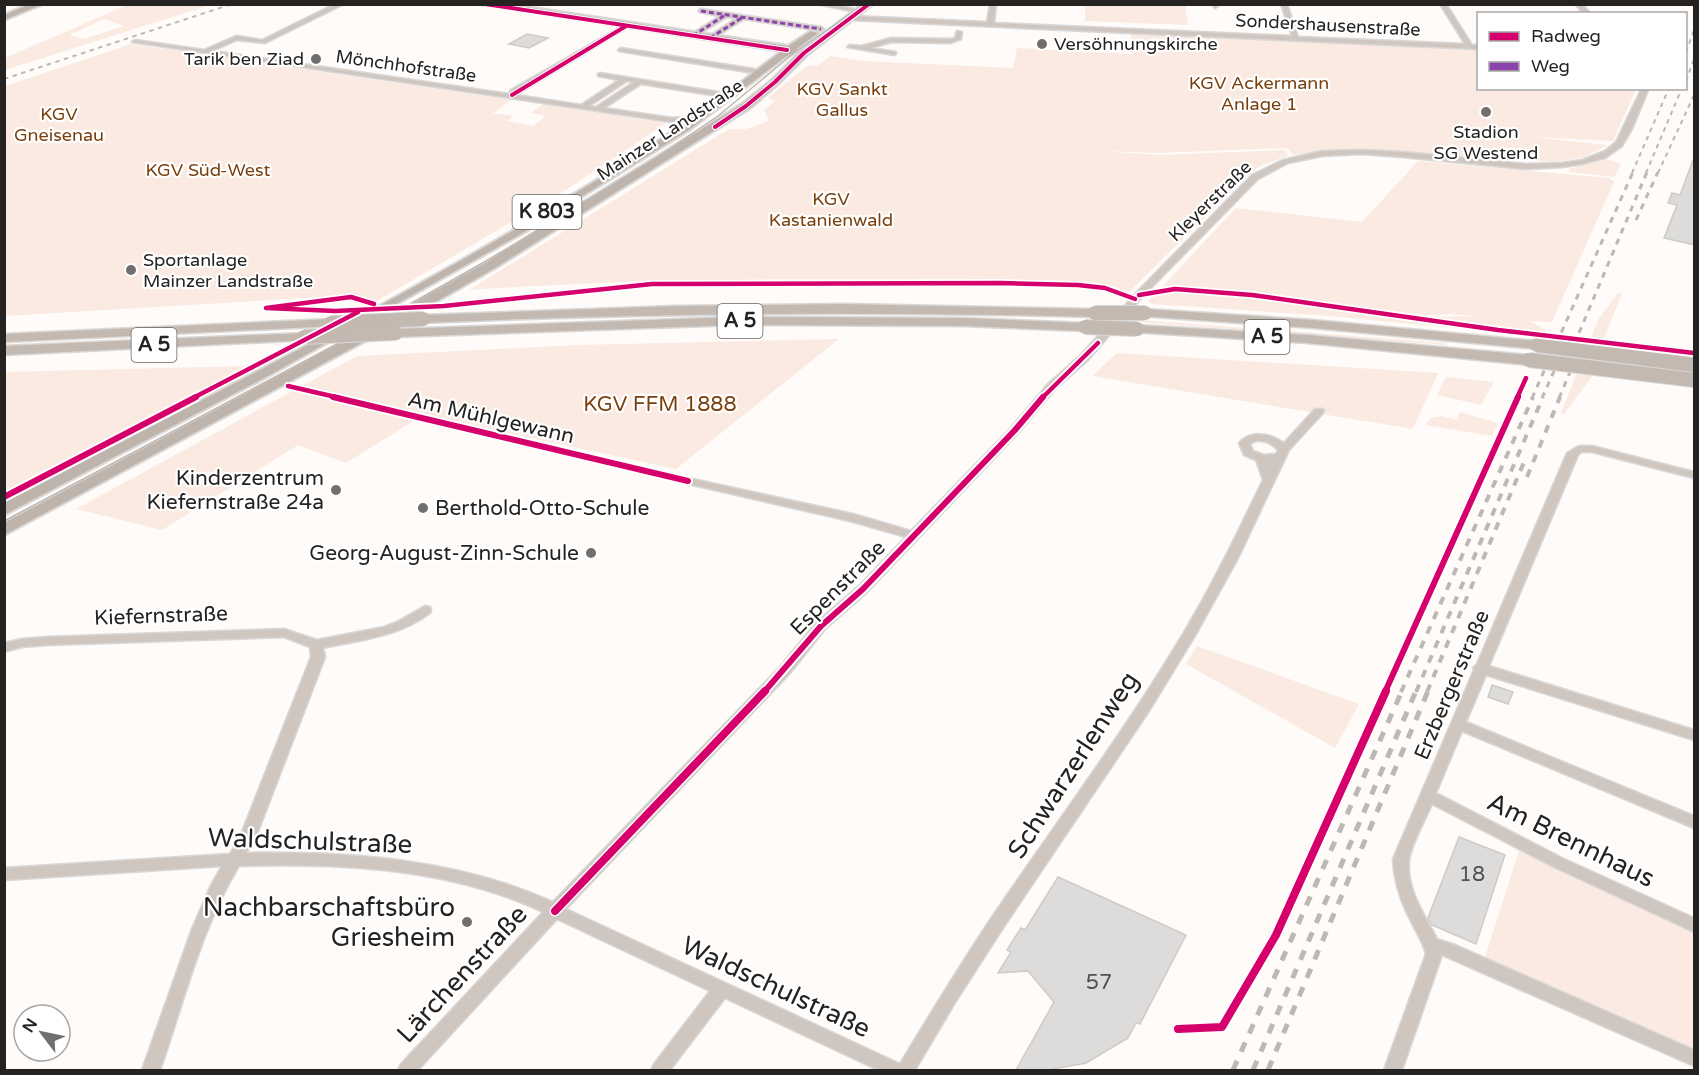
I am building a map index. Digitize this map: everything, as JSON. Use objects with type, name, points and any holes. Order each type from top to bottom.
[{"type":"highway","name":"A 5","points":[[4,338],[719,308],[942,308],[1144,313],[1313,324],[1537,345],[1695,365]]},
{"type":"highway","name":"A 5","points":[[4,351],[396,333],[758,320],[951,322],[1137,328],[1307,339],[1529,360],[1695,380]]},
{"type":"main road","points":[[4,18],[39,4]]},
{"type":"main road","points":[[485,4],[787,50],[794,53],[797,60]]},
{"type":"main road","name":"Mainzer Landstraße","points":[[4,510],[441,276],[685,129],[731,96],[787,50],[869,4]]},
{"type":"main road","name":"Mainzer Landstraße","points":[[4,530],[384,326],[491,265],[746,106],[853,11]]},
{"type":"main road","points":[[768,47],[802,41]]},
{"type":"main road","points":[[787,50],[814,45]]},
{"type":"street","points":[[204,52],[236,38],[263,42],[341,4]]},
{"type":"street","name":"Sondershausenstraße","points":[[820,4],[960,28],[990,25],[1477,47]]},
{"type":"street","points":[[990,25],[993,4]]},
{"type":"street","points":[[1284,4],[1296,39]]},
{"type":"street","points":[[1443,4],[1469,46]]},
{"type":"street","points":[[701,11],[821,29]]},
{"type":"street","points":[[693,36],[725,15]]},
{"type":"street","points":[[710,38],[743,17]]},
{"type":"street","points":[[512,95],[626,26]]},
{"type":"street","name":"Sondershausenstraße","points":[[863,48],[891,40],[951,41],[958,39],[960,28]]},
{"type":"street","name":"Mönchhofstraße","points":[[135,42],[672,120],[700,118]]},
{"type":"street","name":"Sondershausenstraße","points":[[849,47],[894,53]]},
{"type":"street","points":[[621,50],[760,72]]},
{"type":"street","points":[[600,75],[731,96]]},
{"type":"street","points":[[582,107],[626,79]]},
{"type":"street","points":[[598,109],[639,82]]},
{"type":"street","name":"Kleyerstraße","points":[[1133,302],[1240,191],[1255,177],[1275,165],[1301,157],[1345,153],[1523,166],[1586,161],[1605,154],[1617,146],[1645,90]]},
{"type":"street","name":"Mönchhofstraße","points":[[672,120],[685,129]]},
{"type":"street","name":"Espenstraße","points":[[555,911],[785,670],[814,632],[835,611],[863,589],[1015,430],[1052,386],[1084,358],[1133,302]]},
{"type":"street","name":"Schwarzerlenweg","points":[[906,1071],[953,994],[1174,658],[1246,534],[1283,452],[1318,411]]},
{"type":"street","points":[[1262,437],[1276,441],[1283,452],[1272,460],[1261,459],[1248,453],[1244,443],[1252,438],[1262,437]]},
{"type":"street","name":"Erzbergerstraße","points":[[1433,945],[1406,896],[1401,875],[1401,859],[1573,453],[1584,448],[1695,475]]},
{"type":"street","points":[[1261,459],[1269,480]]},
{"type":"street","points":[[688,481],[853,518],[914,536]]},
{"type":"street","points":[[151,1071],[201,929],[219,885],[247,839],[318,657],[316,645],[389,629],[415,620],[425,610]]},
{"type":"street","name":"Kiefernstraße","points":[[4,648],[22,643],[47,641],[284,633],[316,645]]},
{"type":"street","points":[[1480,668],[1695,735]]},
{"type":"street","points":[[1458,724],[1695,822]]},
{"type":"street","name":"Am Brennhaus","points":[[1428,795],[1558,863],[1695,926]]},
{"type":"street","name":"Waldschulstraße","points":[[5,876],[235,860],[340,862],[405,868],[480,882],[518,894],[723,988],[895,1071]]},
{"type":"street","name":"Lärchenstraße","points":[[407,1071],[555,911]]},
{"type":"street","points":[[1396,1069],[1433,963],[1433,945],[1449,950],[1692,1062]]},
{"type":"street","points":[[660,1071],[723,988]]},
{"type":"green space","points":[[1185,4],[1188,25],[1085,21],[1085,5]]},
{"type":"green space","points":[[127,5],[210,5],[5,70],[5,58]],"holes":[[[104,19],[124,26],[84,39],[69,35]]]},
{"type":"green space","points":[[1131,33],[1477,48],[1477,90],[1636,90],[1613,141],[1531,137],[1608,145],[1584,157],[1556,162],[1363,150],[1293,155],[1287,148],[1158,153],[1100,151],[1158,155],[1284,150],[1288,156],[1262,165],[1249,174],[1127,294],[1093,285],[859,280],[625,282],[469,290],[729,129],[746,129],[769,121],[764,110],[775,101],[767,98],[808,65],[817,66],[830,56],[863,61],[1013,68],[1017,48],[1132,54]]},
{"type":"green space","points":[[131,44],[512,100],[493,113],[513,116],[507,121],[533,126],[546,116],[531,113],[543,104],[666,123],[566,190],[375,302],[354,295],[5,316],[5,86]]},
{"type":"green space","points":[[1607,159],[1621,164],[1614,177],[1569,172],[1569,169]]},
{"type":"green space","points":[[1418,161],[1610,178],[1614,182],[1552,322],[1529,321],[1546,330],[1545,333],[1425,317],[1476,316],[1449,314],[1412,316],[1268,298],[1517,334],[1330,316],[1152,304],[1148,301],[1154,294],[1173,291],[1217,294],[1160,289],[1236,208],[1362,222]]},
{"type":"green space","points":[[1618,293],[1622,293],[1594,363],[1599,367],[1564,414],[1561,413],[1598,320]]},
{"type":"green space","points":[[1140,320],[1446,343],[1447,345],[1137,322]]},
{"type":"green space","name":"KGV FFM 1888","points":[[839,339],[676,469],[423,415],[346,463],[298,445],[162,530],[76,509],[357,356],[579,345]]},
{"type":"green space","points":[[290,349],[300,349],[29,493],[15,495]]},
{"type":"green space","points":[[1117,353],[1438,373],[1413,429],[1092,376]]},
{"type":"green space","points":[[249,366],[5,494],[5,372]]},
{"type":"green space","points":[[1446,377],[1494,382],[1481,405],[1437,395]]},
{"type":"green space","points":[[1460,412],[1498,423],[1492,436],[1426,425],[1430,418],[1442,416],[1457,420]]},
{"type":"green space","points":[[1197,646],[1359,704],[1335,748],[1186,664]]},
{"type":"green space","points":[[1519,851],[1694,932],[1694,1052],[1485,957]]},
{"type":"building","points":[[527,34],[548,38],[529,48],[509,44]]},
{"type":"building","points":[[1693,160],[1695,160],[1695,245],[1664,238],[1677,205],[1668,203],[1672,193],[1680,195]]},
{"type":"building","points":[[1492,685],[1513,692],[1508,704],[1488,697]]},
{"type":"building","points":[[1459,837],[1505,855],[1476,944],[1432,925],[1428,918]]},
{"type":"building","points":[[1058,877],[1186,935],[1140,1024],[1136,1023],[1128,1038],[1086,1063],[1042,1071],[1016,1070],[1054,1002],[1028,971],[998,973],[1011,952],[1007,950],[1021,928],[1025,930]]},
{"type":"tram line","points":[[4,521],[377,323],[507,249],[653,160],[718,116],[794,53],[864,4]]},
{"type":"railway","points":[[4,79],[232,4]]},
{"type":"railway","points":[[1687,49],[1694,30]]},
{"type":"railway","points":[[1687,78],[1694,59]]},
{"type":"railway","points":[[1632,173],[1668,90]]},
{"type":"railway","points":[[1646,173],[1681,90]]},
{"type":"railway","points":[[1658,173],[1694,95]]},
{"type":"railway","points":[[1532,398],[1633,172]]},
{"type":"railway","points":[[1565,366],[1647,172]]},
{"type":"railway","points":[[1636,220],[1658,172]]},
{"type":"railway","points":[[1542,398],[1562,353]]},
{"type":"railway","points":[[1559,398],[1576,358]]},
{"type":"railway","points":[[1401,692],[1533,397]]},
{"type":"railway","points":[[1416,692],[1543,397]]},
{"type":"railway","points":[[1527,477],[1560,397]]},
{"type":"railway","points":[[1427,692],[1524,462]]},
{"type":"railway","points":[[1233,1070],[1402,691]]},
{"type":"railway","points":[[1253,1070],[1416,691]]},
{"type":"railway","points":[[1268,1070],[1428,691]]},
{"type":"marked path","points":[[701,11],[821,29]]},
{"type":"marked path","points":[[693,36],[725,15]]},
{"type":"marked path","points":[[710,38],[743,17]]},
{"type":"cycle path","points":[[485,4],[787,50]]},
{"type":"cycle path","points":[[715,127],[746,106],[775,82],[804,53],[869,4]]},
{"type":"cycle path","points":[[512,95],[626,26]]},
{"type":"cycle path","points":[[374,304],[351,297],[266,308],[335,311],[444,306],[652,284],[1001,283],[1078,285],[1105,288],[1135,299]]},
{"type":"cycle path","points":[[1139,295],[1175,289],[1252,295],[1498,330],[1694,353]]},
{"type":"cycle path","points":[[4,497],[358,312]]},
{"type":"cycle path","points":[[555,911],[785,670],[821,626],[863,589],[1015,430],[1052,386],[1098,343]]},
{"type":"cycle path","points":[[1178,1029],[1222,1027],[1276,935],[1526,378]]},
{"type":"cycle path","name":"Am Mühlgewann","points":[[288,386],[688,481]]},
{"type":"place","name":"Versöhnungskirche","points":[[1042,44]]},
{"type":"place","name":"Tarik ben Ziad","points":[[316,59]]},
{"type":"place","name":"Stadion SG Westend","points":[[1486,112]]},
{"type":"place","name":"Sportanlage Mainzer Landstraße","points":[[131,270]]},
{"type":"place","name":"Kinderzentrum Kiefernstraße 24a","points":[[336,490]]},
{"type":"place","name":"Berthold-Otto-Schule","points":[[423,508]]},
{"type":"place","name":"Georg-August-Zinn-Schule","points":[[591,553]]},
{"type":"place","name":"Nachbarschaftsbüro Griesheim","points":[[467,922]]},
{"type":"park label","name":"KGV Ackermann Anlage 1","points":[[1259,94]]},
{"type":"park label","name":"KGV Sankt Gallus","points":[[842,100]]},
{"type":"park label","name":"KGV Gneisenau","points":[[59,124]]},
{"type":"park label","name":"KGV Süd-West","points":[[208,170]]},
{"type":"park label","name":"KGV Kastanienwald","points":[[831,209]]}]
